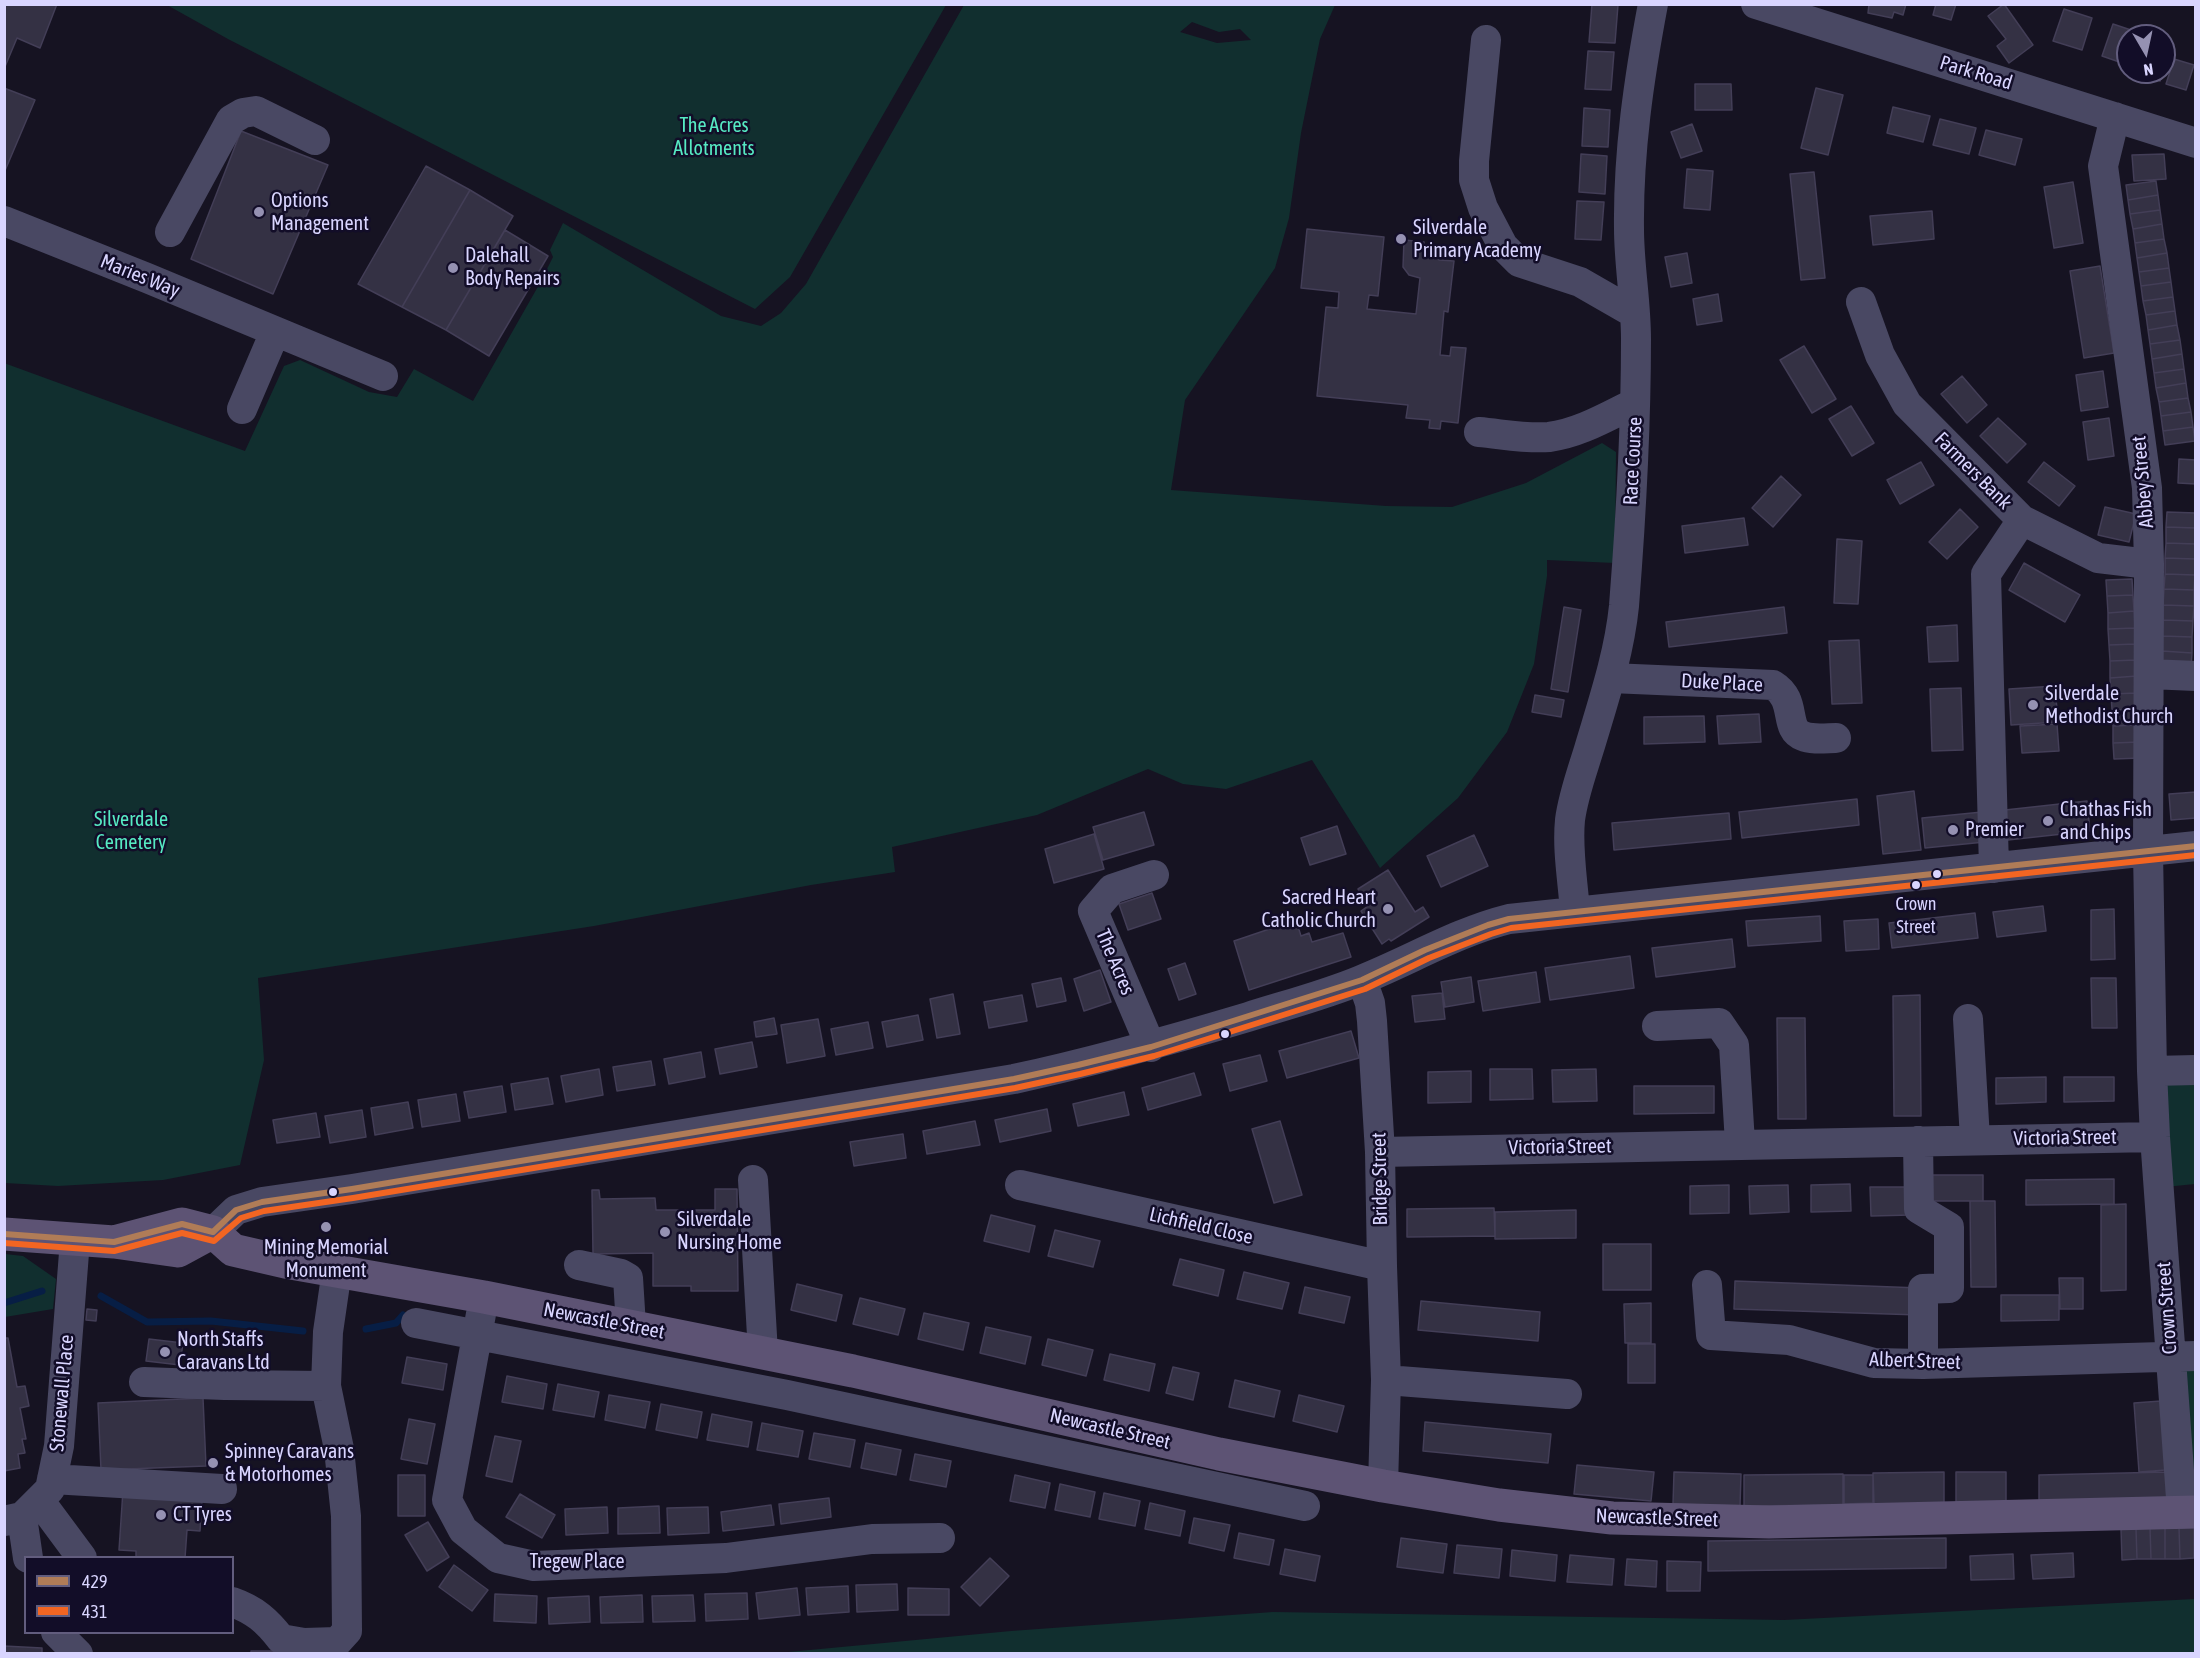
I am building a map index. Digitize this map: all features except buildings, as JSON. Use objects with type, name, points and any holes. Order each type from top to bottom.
[{"type":"main road","points":[[4,1234],[114,1242],[182,1224],[213,1232]]},
{"type":"main road","name":"Newcastle Street","points":[[213,1232],[233,1250],[285,1262],[631,1326],[1220,1454],[1383,1486],[1499,1505],[1612,1518],[1769,1522],[2188,1512]]},
{"type":"street","name":"Race Course","points":[[1575,912],[1570,821],[1582,772],[1611,678],[1624,607],[1635,403],[1634,314],[1629,229],[1632,144],[1640,72],[1653,4]]},
{"type":"street","name":"Park Road","points":[[1755,4],[2196,143]]},
{"type":"street","points":[[1486,40],[1474,180],[1483,208],[1503,246],[1519,262],[1580,282],[1634,314]]},
{"type":"street","points":[[170,232],[231,120],[243,113],[256,111],[315,140]]},
{"type":"street","name":"Abbey Street","points":[[2115,117],[2103,166],[2147,488],[2148,852]]},
{"type":"street","name":"Maries Way","points":[[4,221],[383,376]]},
{"type":"street","name":"Farmers Bank","points":[[1861,302],[1880,355],[1906,404],[2022,520],[2098,558],[2149,564]]},
{"type":"street","points":[[242,409],[275,332]]},
{"type":"street","points":[[1479,432],[1548,437],[1589,425],[1635,403]]},
{"type":"street","points":[[1994,868],[1986,574],[2022,520]]},
{"type":"street","points":[[2149,674],[2196,676]]},
{"type":"street","name":"Duke Place","points":[[1611,678],[1773,685],[1782,691],[1787,700],[1795,731],[1803,736],[1836,738]]},
{"type":"street","points":[[213,1232],[236,1210],[262,1202],[1014,1079],[1151,1047],[1362,980],[1425,950],[1509,919],[2196,846]]},
{"type":"street","name":"Crown Street","points":[[2148,852],[2155,1137],[2183,1356],[2188,1512]]},
{"type":"street","name":"The Acres","points":[[1151,1047],[1093,911],[1112,889],[1154,875]]},
{"type":"street","name":"Bridge Street","points":[[1362,980],[1370,1003],[1372,1021],[1380,1152],[1386,1380],[1383,1486]]},
{"type":"street","points":[[1968,1019],[1975,1139]]},
{"type":"street","points":[[1658,1026],[1719,1023],[1724,1030],[1734,1045],[1740,1143]]},
{"type":"street","points":[[2152,1071],[2196,1070]]},
{"type":"street","name":"Victoria Street","points":[[1380,1152],[1740,1143],[2155,1137]]},
{"type":"street","points":[[1918,1141],[1919,1209],[1949,1227],[1949,1288],[1923,1289],[1923,1364]]},
{"type":"street","points":[[753,1180],[763,1353]]},
{"type":"street","name":"Lichfield Close","points":[[1020,1185],[1382,1266]]},
{"type":"street","name":"Stonewall Place","points":[[28,1556],[29,1504],[58,1446],[75,1240]]},
{"type":"street","points":[[579,1264],[621,1274],[628,1278],[631,1326]]},
{"type":"street","points":[[234,1603],[250,1608],[267,1620],[281,1640],[304,1643],[337,1642],[347,1631],[346,1516],[339,1449],[326,1386],[328,1332],[337,1270]]},
{"type":"street","name":"Albert Street","points":[[1707,1285],[1711,1335],[1789,1340],[1874,1363],[1923,1364],[2183,1356]]},
{"type":"street","name":"Tregew Place","points":[[484,1297],[447,1500],[463,1530],[498,1558],[534,1566],[714,1558],[872,1539],[940,1538]]},
{"type":"street","name":"Newcastle Street","points":[[416,1323],[787,1395],[1305,1506]]},
{"type":"street","points":[[1386,1380],[1567,1394]]},
{"type":"street","points":[[144,1382],[326,1386]]},
{"type":"street","points":[[993,1438],[1001,1405]]},
{"type":"street","points":[[1209,1484],[1220,1454]]},
{"type":"street","points":[[29,1504],[222,1489]]},
{"type":"street","points":[[29,1504],[81,1556]]},
{"type":"street","points":[[58,1634],[78,1653]]},
{"type":"green space","name":"The Acres Allotments","points":[[946,4],[790,277],[755,309],[228,39],[167,5]]},
{"type":"green space","name":"Silverdale Cemetery","points":[[964,5],[1335,5],[1320,39],[1301,133],[1289,218],[1275,268],[1185,400],[1171,490],[1386,506],[1452,507],[1526,483],[1602,443],[1616,452],[1615,563],[1547,560],[1547,576],[1534,664],[1507,732],[1458,798],[1380,868],[1312,760],[1226,789],[1183,784],[1148,769],[1037,815],[892,847],[895,872],[811,885],[594,926],[258,978],[264,1060],[240,1165],[163,1180],[58,1186],[5,1183],[4,363],[245,451],[284,366],[300,360],[369,392],[397,397],[414,369],[473,401],[540,283],[553,257],[550,250],[563,223],[721,316],[761,326],[781,313],[806,284]],"holes":[[[1192,22],[1219,32],[1240,29],[1251,40],[1217,43],[1180,32]]]},
{"type":"green space","points":[[2195,1081],[2195,1184],[2165,1187],[2161,1082]]},
{"type":"green space","points":[[5,1254],[23,1256],[56,1279],[53,1309],[5,1317]]},
{"type":"green space","points":[[2181,1364],[2195,1364],[2195,1504]]},
{"type":"green space","points":[[2195,1599],[2195,1654],[778,1653],[1011,1631],[1273,1612],[1784,1620]]},
{"type":"waterway","points":[[4,1303],[42,1291]]},
{"type":"waterway","points":[[101,1296],[147,1322],[211,1321],[303,1331]]},
{"type":"waterway","points":[[366,1329],[396,1323],[403,1315]]},
{"type":"transit line","name":"429","points":[[4,1234],[114,1242],[182,1224],[213,1232],[236,1210],[262,1202],[1014,1079],[1151,1047],[1362,980],[1425,950],[1509,919],[2196,846]]},
{"type":"transit line","name":"431","points":[[4,1243],[114,1251],[182,1233],[214,1241],[241,1218],[264,1211],[1015,1088],[1154,1056],[1365,989],[1429,958],[1511,928],[2196,855]]},
{"type":"place","name":"Options Management","points":[[259,212]]},
{"type":"place","name":"Silverdale Primary Academy","points":[[1401,239]]},
{"type":"place","name":"Dalehall Body Repairs","points":[[453,268]]},
{"type":"place","name":"Silverdale Methodist Church","points":[[2033,705]]},
{"type":"place","name":"Chathas Fish and Chips","points":[[2048,821]]},
{"type":"place","name":"Premier","points":[[1953,830]]},
{"type":"place","name":"Crown Street","points":[[1916,885]]},
{"type":"place","name":"Sacred Heart Catholic Church","points":[[1388,909]]},
{"type":"place","name":"Mining Memorial Monument","points":[[326,1227]]},
{"type":"place","name":"Silverdale Nursing Home","points":[[665,1232]]},
{"type":"place","name":"North Staffs Caravans Ltd","points":[[165,1352]]},
{"type":"place","name":"Spinney Caravans & Motorhomes","points":[[213,1463]]},
{"type":"place","name":"CT Tyres","points":[[161,1515]]}]
